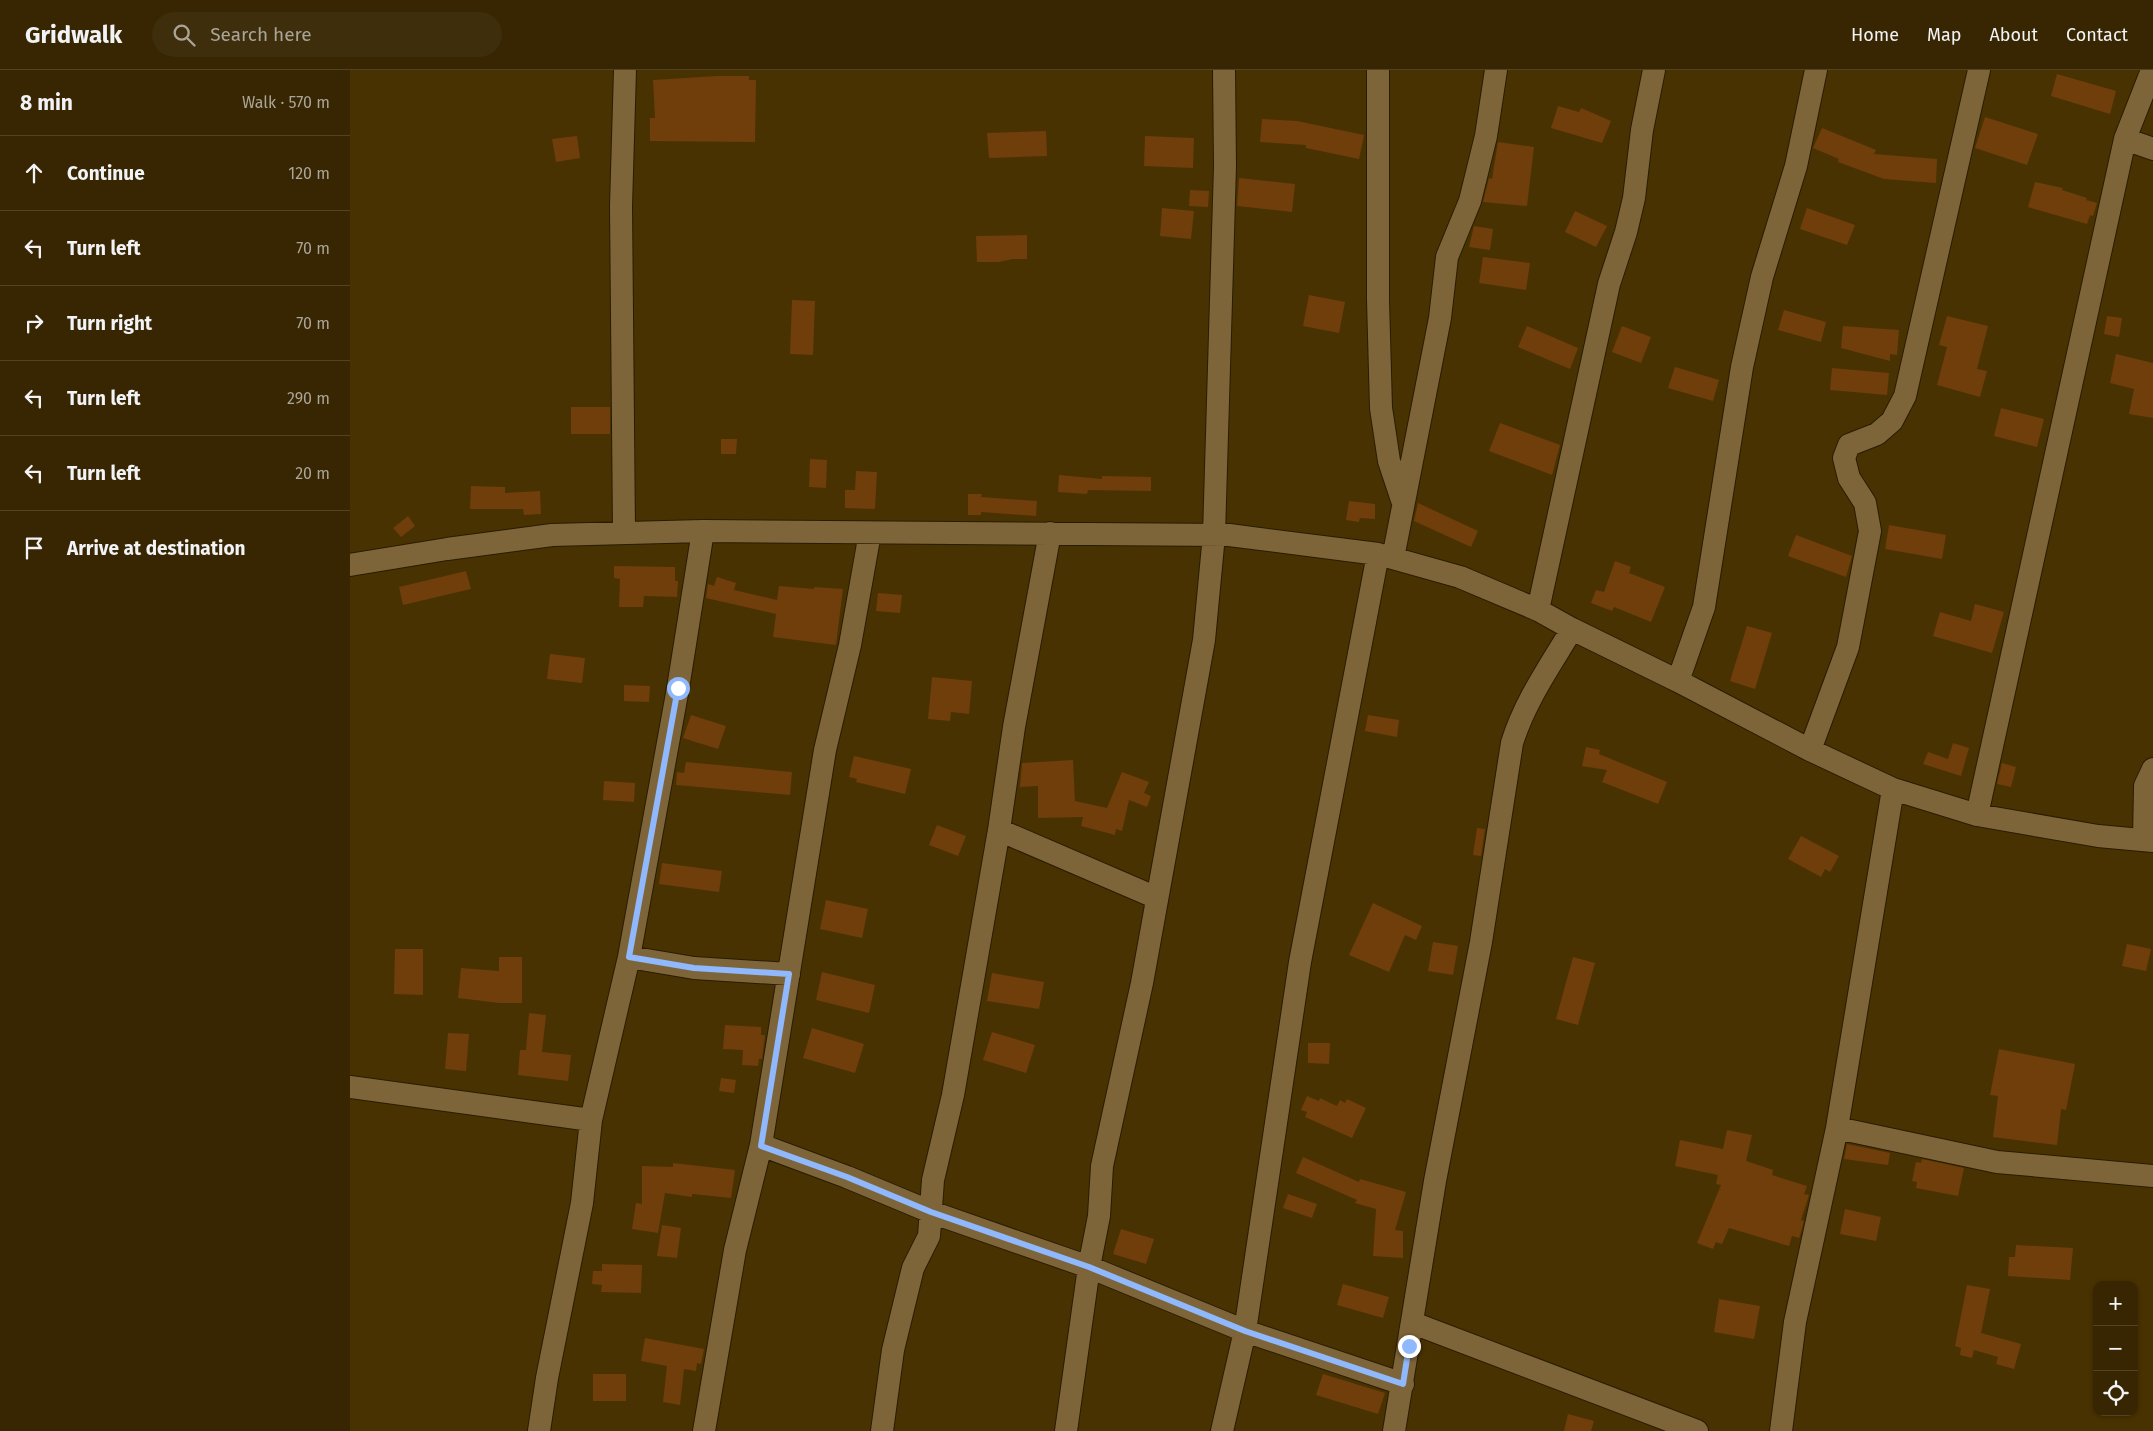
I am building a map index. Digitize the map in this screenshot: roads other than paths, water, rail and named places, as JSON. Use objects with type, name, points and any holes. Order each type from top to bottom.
[{"type":"street","points":[[624,532],[621,206],[625,70]]},
{"type":"street","points":[[1066,1431],[1089,1267],[1099,1216],[1102,1166],[1140,993],[1202,650],[1214,535],[1225,166],[1224,70]]},
{"type":"street","points":[[1378,70],[1378,300],[1381,408],[1389,461],[1403,503]]},
{"type":"street","points":[[1222,1431],[1245,1331],[1300,962],[1385,556],[1403,503],[1418,436],[1438,328],[1447,256],[1470,201],[1486,136],[1496,70]]},
{"type":"street","points":[[1538,610],[1609,284],[1626,232],[1634,198],[1642,130],[1654,70]]},
{"type":"street","points":[[1678,681],[1704,607],[1742,367],[1762,277],[1796,166],[1816,70]]},
{"type":"street","points":[[1810,750],[1848,646],[1870,531],[1865,503],[1849,478],[1844,458],[1850,445],[1877,434],[1892,421],[1905,396],[1979,70]]},
{"type":"street","points":[[1977,815],[2125,139],[2152,70]]},
{"type":"street","points":[[2125,139],[2153,149]]},
{"type":"street","points":[[538,1431],[582,1203],[591,1120],[629,957],[676,697],[703,531]]},
{"type":"street","points":[[350,565],[447,549],[552,536],[624,532],[1214,535],[1385,556],[1460,577],[1538,610],[1810,750],[1893,789],[1977,815],[2098,836],[2149,841],[2146,786],[2153,769]]},
{"type":"street","points":[[704,1431],[735,1250],[761,1146],[825,750],[850,646],[870,533]]},
{"type":"street","points":[[882,1431],[893,1350],[913,1268],[929,1236],[934,1180],[953,1095],[999,830],[1014,727],[1050,533]]},
{"type":"street","points":[[1394,1431],[1435,1181],[1481,942],[1512,743],[1528,702],[1572,629]]},
{"type":"street","points":[[1782,1431],[1795,1322],[1837,1128],[1893,789]]},
{"type":"street","points":[[999,830],[1157,898]]},
{"type":"street","points":[[629,957],[694,968],[789,974]]},
{"type":"street","points":[[350,1087],[591,1120]]},
{"type":"street","points":[[1837,1128],[1997,1162],[2153,1176]]},
{"type":"street","points":[[761,1146],[847,1177],[931,1212],[1089,1267],[1245,1331],[1403,1384]]},
{"type":"street","points":[[1413,1324],[1697,1431]]}]
